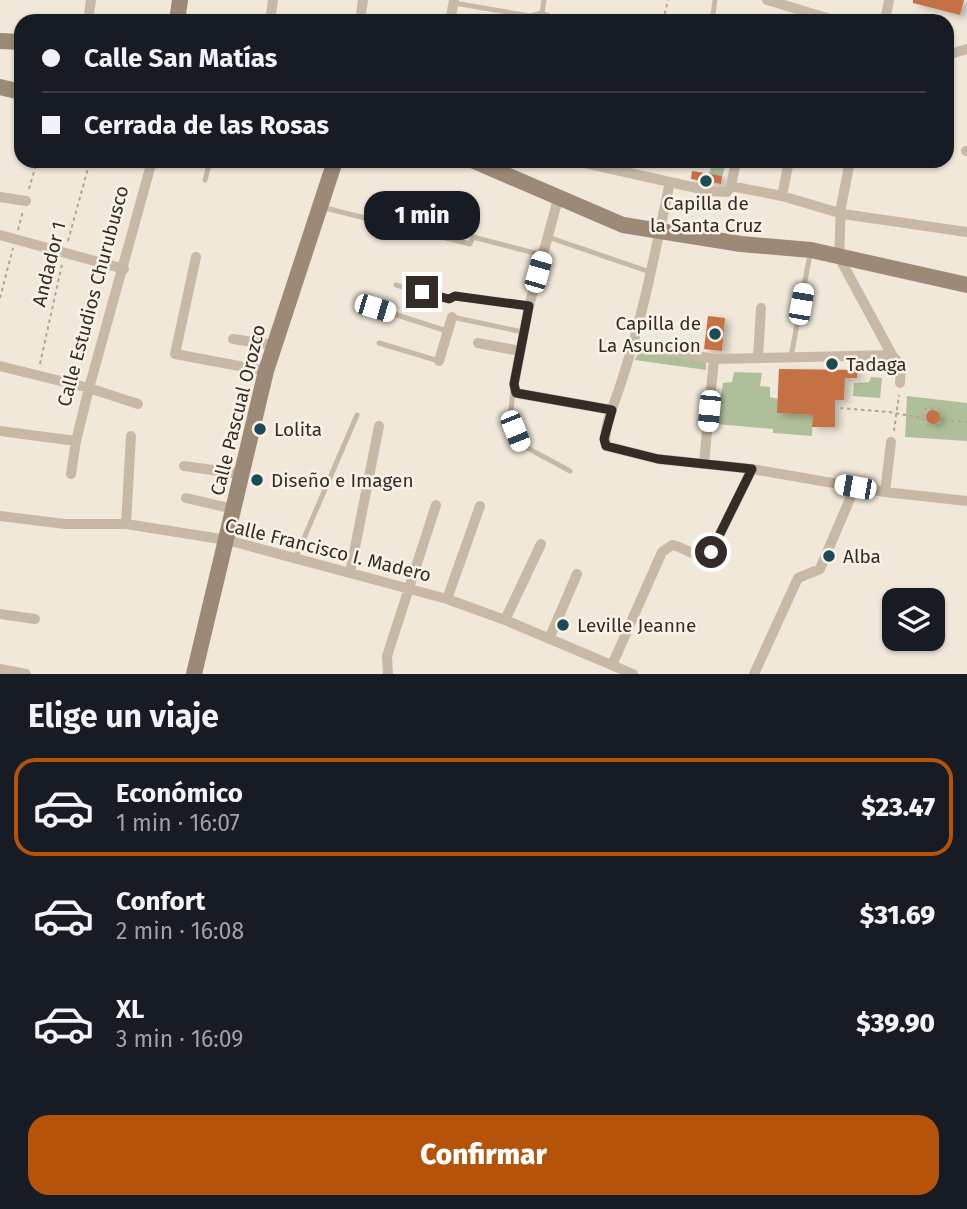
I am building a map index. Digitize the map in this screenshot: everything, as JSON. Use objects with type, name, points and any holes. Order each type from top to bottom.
[{"type":"street","points":[[767,0],[808,14]]},
{"type":"street","name":"Calle Estudios Churubusco","points":[[71,474],[75,441],[150,168]]},
{"type":"street","name":"Calle Pascual Orozco","points":[[194,674],[266,372],[332,168]]},
{"type":"street","points":[[489,168],[623,225],[659,233],[741,244],[811,250],[967,285]]},
{"type":"street","points":[[606,168],[670,183],[727,192],[735,168]]},
{"type":"street","points":[[782,196],[788,168]]},
{"type":"street","points":[[849,168],[841,207],[839,257],[892,355],[901,366],[900,383]]},
{"type":"street","points":[[670,183],[635,344],[612,410],[604,439],[606,446],[658,459],[752,469],[885,492],[967,501]]},
{"type":"street","points":[[731,186],[782,196],[842,214],[967,232]]},
{"type":"street","points":[[0,197],[26,201]]},
{"type":"street","points":[[558,199],[523,332],[514,384],[516,393],[612,410]]},
{"type":"street","points":[[0,235],[124,269]]},
{"type":"street","points":[[196,257],[175,354],[266,372]]},
{"type":"street","points":[[758,358],[761,308]]},
{"type":"street","points":[[439,360],[452,317]]},
{"type":"street","points":[[233,339],[274,345]]},
{"type":"street","points":[[478,343],[520,351]]},
{"type":"street","points":[[635,344],[714,359],[892,355]]},
{"type":"street","points":[[704,463],[714,359]]},
{"type":"street","points":[[0,366],[89,388],[138,404]]},
{"type":"street","points":[[350,573],[379,426]]},
{"type":"street","points":[[0,431],[75,441]]},
{"type":"street","points":[[126,524],[131,436]]},
{"type":"street","points":[[885,492],[891,442]]},
{"type":"street","points":[[184,466],[242,474]]},
{"type":"street","points":[[612,665],[662,552],[672,545],[700,556],[711,552],[752,469]]},
{"type":"street","points":[[754,674],[798,578],[820,569],[855,487]]},
{"type":"street","points":[[186,498],[234,509]]},
{"type":"street","points":[[388,674],[387,656],[436,505]]},
{"type":"street","points":[[447,599],[480,506]]},
{"type":"street","name":"Calle Francisco I. Madero","points":[[0,516],[65,524],[126,524],[227,540],[447,599],[632,673]]},
{"type":"street","points":[[505,620],[541,544]]},
{"type":"street","points":[[549,639],[577,574]]},
{"type":"street","points":[[0,614],[35,619]]},
{"type":"street","points":[[0,669],[26,674]]},
{"type":"lane","points":[[538,14],[542,13],[544,0]]},
{"type":"lane","points":[[454,2],[519,14]]},
{"type":"lane","points":[[205,180],[208,168]]},
{"type":"lane","points":[[318,206],[470,244],[473,237],[543,256]]},
{"type":"lane","points":[[548,237],[650,272]]},
{"type":"lane","points":[[791,357],[811,250]]},
{"type":"lane","points":[[396,285],[449,299],[455,296],[529,306]]},
{"type":"lane","points":[[375,308],[447,331]]},
{"type":"lane","points":[[452,317],[523,332]]},
{"type":"lane","points":[[379,344],[439,360]]},
{"type":"lane","points":[[514,384],[510,418],[520,444],[570,471]]},
{"type":"lane","points":[[295,559],[356,415]]},
{"type":"path","name":"Andador 1","points":[[38,375],[65,253],[88,168]]},
{"type":"path","points":[[891,442],[900,383]]},
{"type":"path","points":[[840,408],[922,418],[929,426],[936,426],[943,420],[967,422]]},
{"type":"path","points":[[922,418],[926,408],[939,410],[943,420]]},
{"type":"green space","points":[[711,168],[725,168],[722,176],[709,174]]},
{"type":"green space","points":[[645,350],[702,359],[706,363],[706,370],[635,360],[637,355]]},
{"type":"green space","points":[[734,372],[762,373],[760,386],[770,387],[770,397],[778,399],[778,413],[813,415],[812,436],[773,433],[773,429],[716,424],[723,383],[732,382]]},
{"type":"green space","points":[[871,377],[882,378],[880,398],[853,396],[854,383],[869,382]]},
{"type":"green space","points":[[907,396],[967,403],[967,441],[905,437]]},
{"type":"building","points":[[913,0],[964,0],[960,15],[913,3]]},
{"type":"building","points":[[692,171],[722,176],[721,184],[691,179]]},
{"type":"building","name":"Capilla de La Asuncion","points":[[708,316],[725,318],[722,351],[704,349]]},
{"type":"building","points":[[779,369],[858,370],[857,378],[845,378],[844,400],[835,400],[835,427],[812,427],[813,415],[777,413]]},
{"type":"building","points":[[933,410],[938,412],[938,422],[933,424],[928,422],[926,417],[928,412]]},
{"type":"place","name":"Capilla de la Santa Cruz","points":[[706,181]]},
{"type":"place","name":"Capilla de La Asuncion","points":[[715,334]]},
{"type":"place","name":"Tadaga","points":[[832,364]]},
{"type":"place","name":"Lolita","points":[[260,429]]},
{"type":"place","name":"Diseño e Imagen","points":[[257,480]]},
{"type":"place","name":"Alba","points":[[829,556]]},
{"type":"place","name":"Leville Jeanne","points":[[563,625]]},
{"type":"route","points":[[422,292],[449,299],[455,296],[529,306],[514,384],[516,393],[612,410],[604,439],[606,446],[658,459],[752,469],[711,552]]}]
